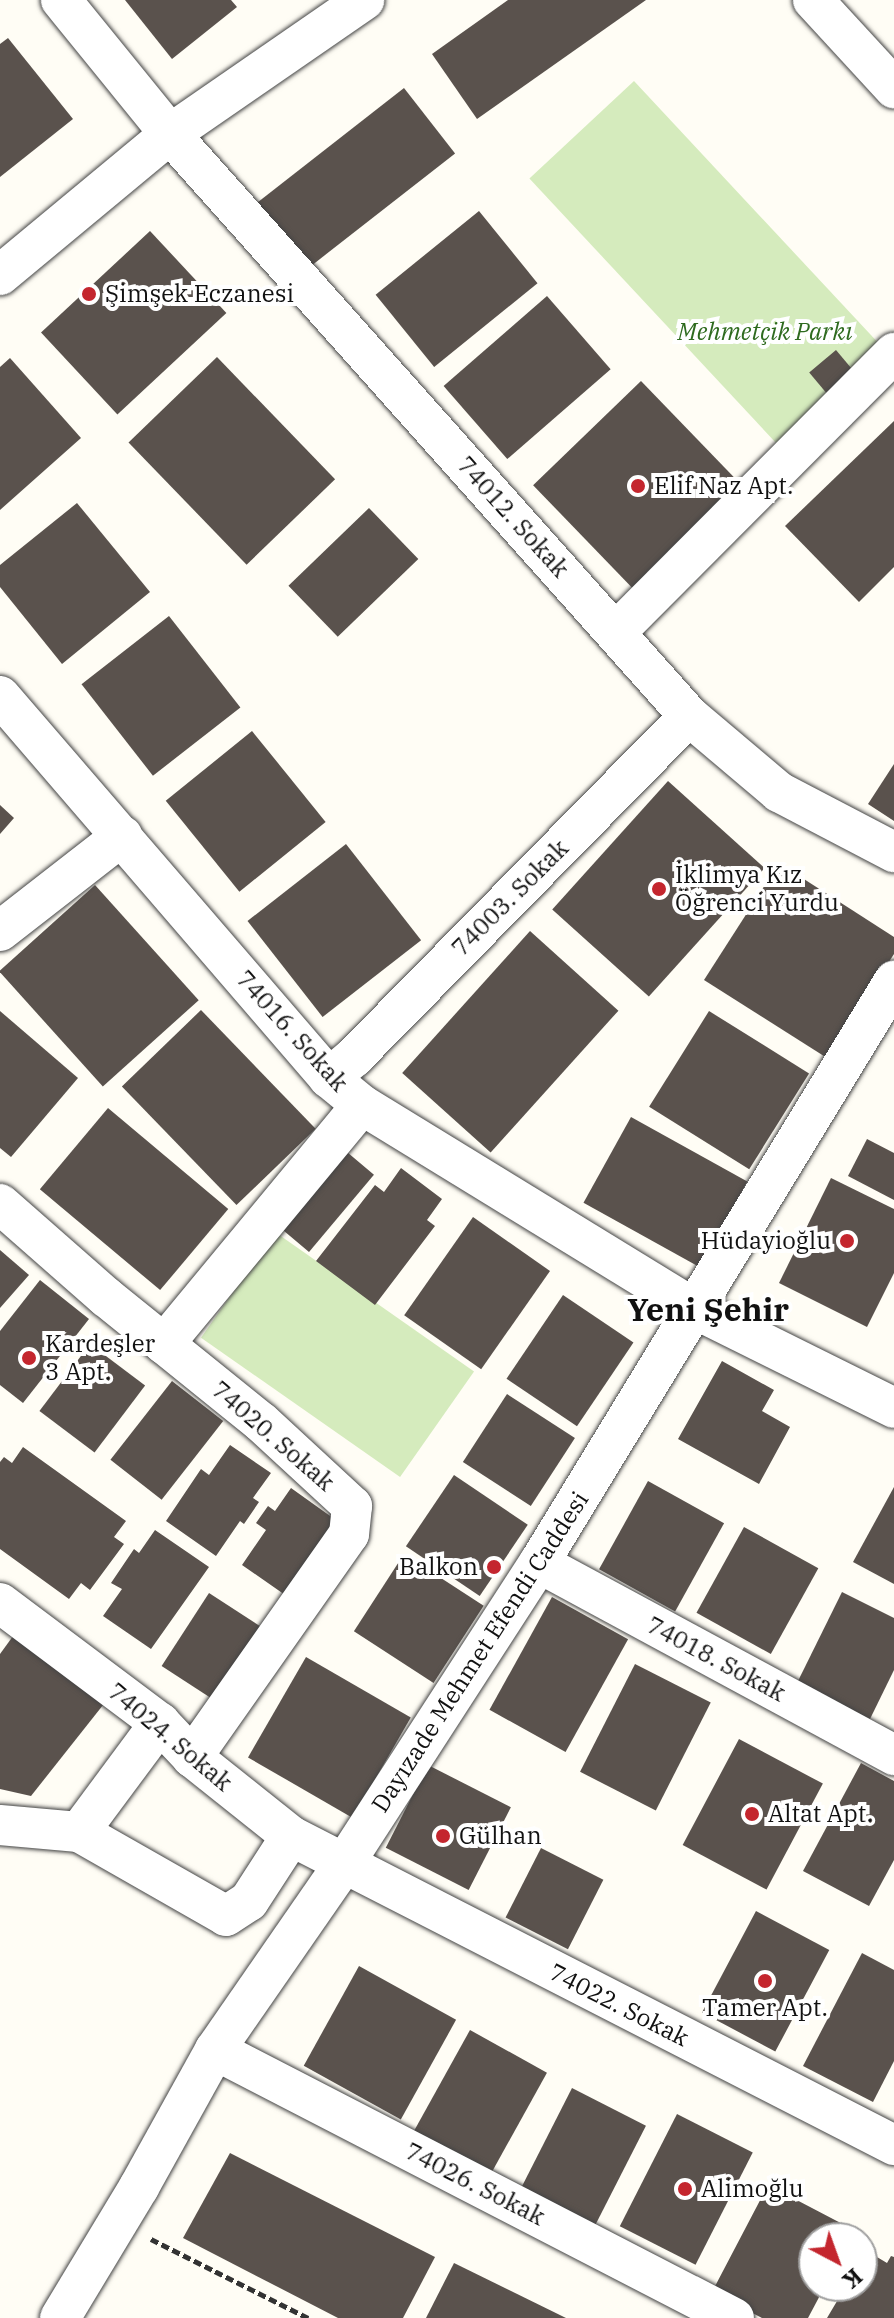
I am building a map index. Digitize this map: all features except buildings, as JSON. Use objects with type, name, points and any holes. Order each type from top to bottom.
[{"type":"street","name":"74012. Sokak","points":[[61,0],[170,134],[689,716],[779,792],[894,852]]},
{"type":"street","points":[[0,275],[170,134],[364,0]]},
{"type":"street","points":[[813,0],[894,88]]},
{"type":"street","points":[[616,632],[894,353]]},
{"type":"street","name":"74016. Sokak","points":[[0,696],[329,1078],[362,1105],[695,1309],[894,1408]]},
{"type":"street","name":"74003. Sokak","points":[[329,1078],[354,1057],[689,716]]},
{"type":"street","points":[[0,931],[122,836]]},
{"type":"street","name":"Dayızade Mehmet Efendi Caddesi","points":[[60,2318],[215,2050],[344,1864],[539,1563],[894,981]]},
{"type":"street","points":[[164,1344],[362,1105]]},
{"type":"street","name":"74020. Sokak","points":[[0,1204],[261,1422],[352,1506],[349,1534],[192,1757]]},
{"type":"street","name":"74018. Sokak","points":[[539,1563],[894,1755]]},
{"type":"street","name":"74024. Sokak","points":[[0,1603],[160,1723],[192,1757],[291,1836],[344,1864]]},
{"type":"street","points":[[79,1832],[160,1723]]},
{"type":"street","points":[[0,1825],[79,1832],[226,1916],[249,1901],[291,1836]]},
{"type":"street","name":"74022. Sokak","points":[[344,1864],[894,2145]]},
{"type":"street","name":"74026. Sokak","points":[[215,2050],[734,2318]]},
{"type":"path","points":[[118,2222],[308,2318]]},
{"type":"green space","name":"Mehmetçik Parkı","points":[[634,81],[887,352],[782,450],[529,179]]},
{"type":"green space","points":[[275,1232],[474,1371],[400,1477],[201,1338]]},
{"type":"place","name":"Şimşek Eczanesi","points":[[89,294]]},
{"type":"place","name":"Elif Naz Apt.","points":[[638,486]]},
{"type":"place","name":"İklimya Kız Öğrenci Yurdu","points":[[659,889]]},
{"type":"place","name":"Hüdayioğlu","points":[[847,1241]]},
{"type":"place","name":"Kardeşler 3 Apt.","points":[[29,1358]]},
{"type":"place","name":"Balkon","points":[[494,1567]]},
{"type":"place","name":"Altat Apt.","points":[[752,1814]]},
{"type":"place","name":"Gülhan","points":[[443,1836]]},
{"type":"place","name":"Tamer Apt.","points":[[765,1981]]},
{"type":"place","name":"Alimoğlu","points":[[685,2189]]},
{"type":"district","name":"Yeni Şehir","points":[[708,1309]]}]
